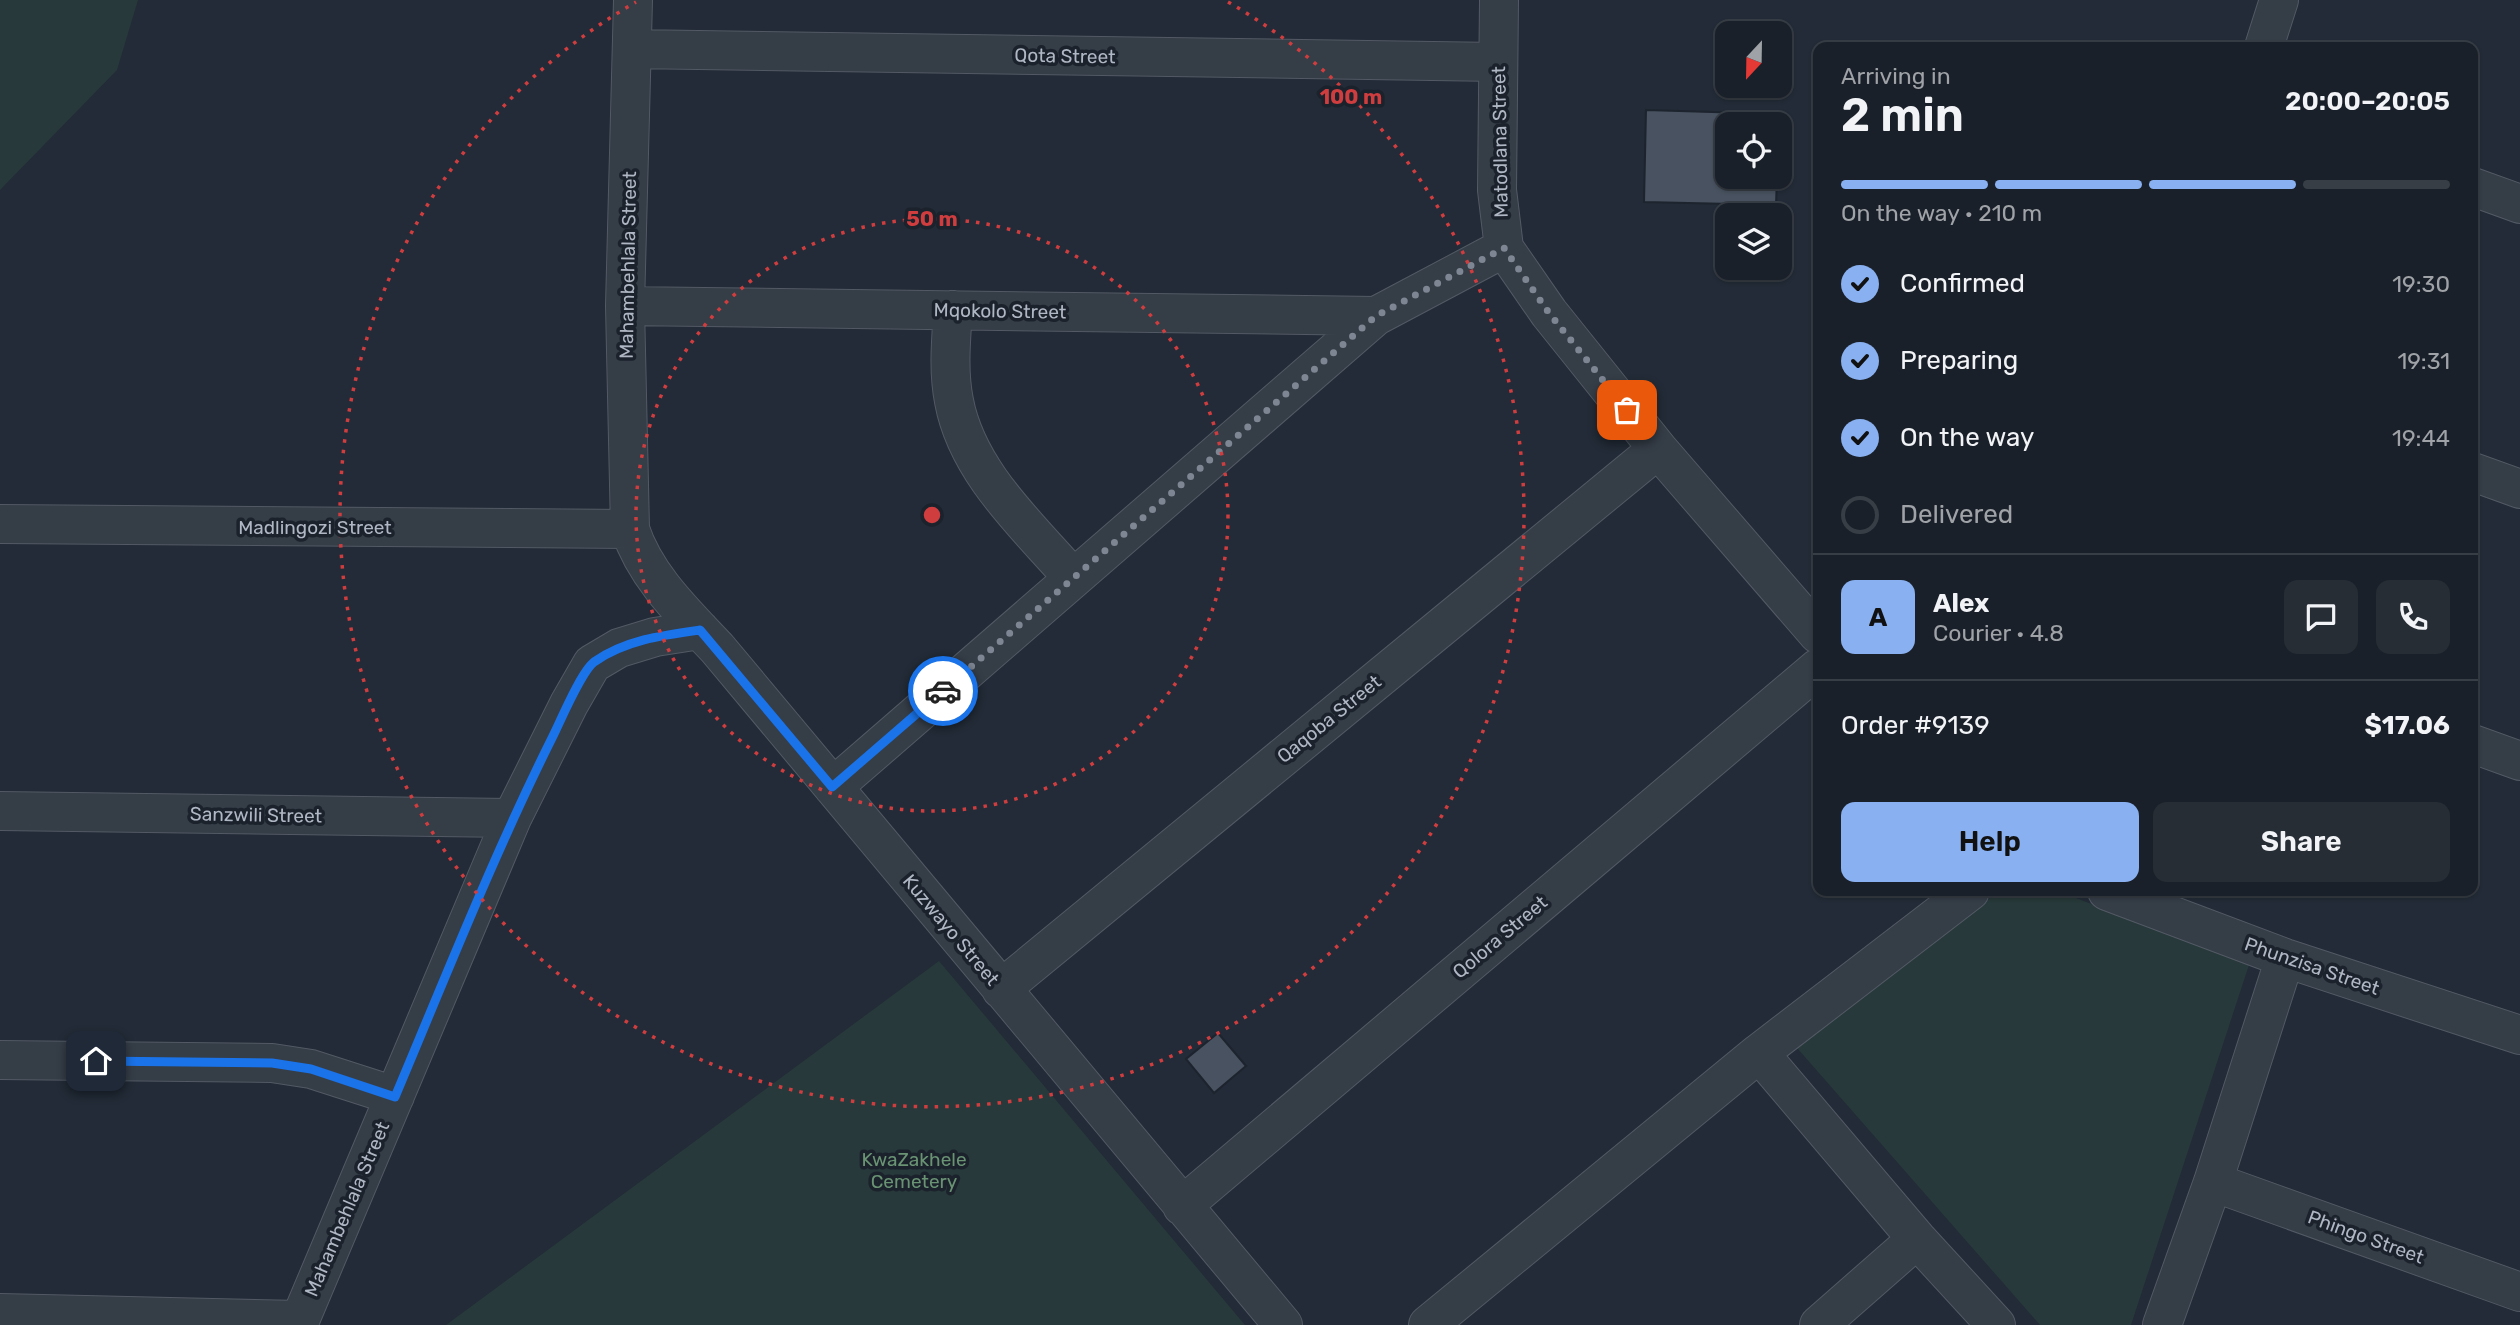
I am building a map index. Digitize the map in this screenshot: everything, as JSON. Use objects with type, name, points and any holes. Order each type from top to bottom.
[{"type":"street","name":"Mahambehlala Street","points":[[630,529],[625,306],[633,0]]},
{"type":"street","name":"Matodlana Street","points":[[1499,0],[1497,190],[1504,248],[1549,313],[1658,449],[1813,628]]},
{"type":"street","points":[[2266,42],[2279,0]]},
{"type":"street","name":"Qota Street","points":[[632,49],[1498,62]]},
{"type":"street","points":[[2478,189],[2520,204]]},
{"type":"street","points":[[832,787],[1376,316],[1504,248]]},
{"type":"street","name":"Mqokolo Street","points":[[625,306],[1376,316]]},
{"type":"street","points":[[953,310],[950,359],[954,401],[975,458],[1004,498],[1073,578]]},
{"type":"street","name":"Qaqoba Street","points":[[1000,989],[1658,449]]},
{"type":"street","points":[[2478,474],[2520,489]]},
{"type":"street","name":"Madlingozi Street","points":[[0,524],[630,529]]},
{"type":"street","name":"Kuzwayo Street","points":[[630,529],[636,546],[666,592],[1283,1325]]},
{"type":"street","name":"Mahambehlala Street","points":[[299,1322],[512,818],[592,664],[619,648],[655,637],[700,630]]},
{"type":"street","name":"Qolora Street","points":[[1182,1206],[1813,672]]},
{"type":"street","points":[[2478,746],[2520,761]]},
{"type":"street","name":"Sanzwili Street","points":[[0,811],[512,818]]},
{"type":"street","points":[[1428,1325],[1759,1053],[1963,896]]},
{"type":"street","name":"Phunzisa Street","points":[[2120,896],[2285,958],[2520,1035]]},
{"type":"street","points":[[2162,1325],[2213,1182],[2285,958]]},
{"type":"street","points":[[1759,1053],[1917,1239],[1996,1325]]},
{"type":"street","points":[[0,1060],[272,1063],[311,1069],[395,1097]]},
{"type":"street","name":"Phingo Street","points":[[2213,1182],[2520,1292]]},
{"type":"street","points":[[1819,1325],[1917,1239]]},
{"type":"street","points":[[0,1313],[299,1322]]},
{"type":"green space","points":[[0,0],[138,0],[117,70],[0,190]]},
{"type":"green space","points":[[1993,896],[2071,896],[2249,965],[2131,1325],[2040,1325],[1797,1048]]},
{"type":"green space","name":"KwaZakhele Cemetery","points":[[939,961],[1245,1325],[446,1325]]},
{"type":"building","points":[[1646,110],[1715,112],[1715,189],[1777,189],[1776,203],[1644,202]]},
{"type":"building","points":[[1218,1033],[1246,1066],[1214,1093],[1186,1059]]},
{"type":"way so far","points":[[943,691],[1376,316],[1504,248],[1549,313],[1627,410]]},
{"type":"route","points":[[96,1061],[272,1063],[311,1069],[395,1097],[512,818],[592,664],[619,648],[655,637],[700,630],[832,787],[943,691]]}]
